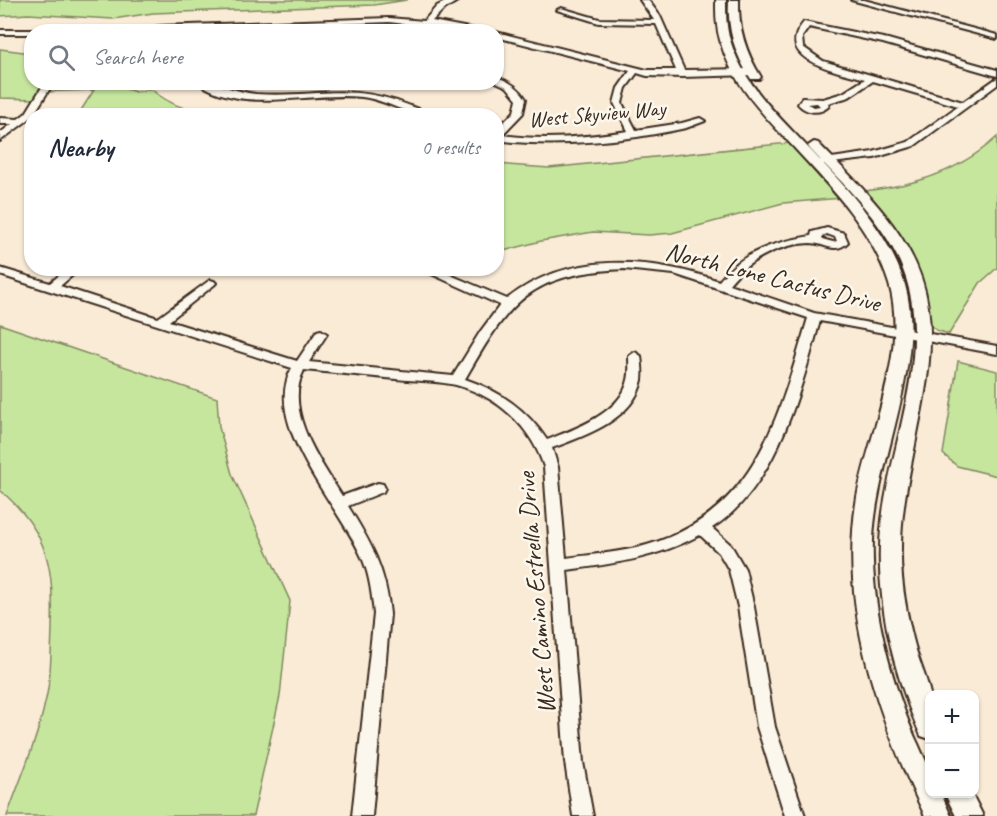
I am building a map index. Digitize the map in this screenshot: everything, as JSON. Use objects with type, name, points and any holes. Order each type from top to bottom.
[{"type":"street","points":[[427,22],[440,8],[455,0]]},
{"type":"street","points":[[644,0],[652,9],[682,74]]},
{"type":"street","points":[[721,0],[722,32],[727,49],[745,72]]},
{"type":"street","points":[[734,0],[733,27],[745,72],[757,100],[822,163],[865,222],[885,256],[913,334],[918,380],[892,521],[890,550],[892,597],[907,662],[925,714]]},
{"type":"street","points":[[860,0],[997,37]]},
{"type":"street","points":[[561,10],[606,22],[658,22]]},
{"type":"street","points":[[946,23],[956,17]]},
{"type":"street","points":[[328,24],[372,20],[439,24]]},
{"type":"street","points":[[965,105],[826,66],[806,54],[796,42],[800,32],[807,24],[891,43],[997,73]]},
{"type":"street","points":[[0,32],[24,32]]},
{"type":"street","points":[[504,36],[634,71],[682,74],[745,72]]},
{"type":"street","points":[[633,132],[618,103],[618,95],[634,71]]},
{"type":"street","points":[[823,102],[846,94],[871,79]]},
{"type":"street","points":[[822,163],[874,155],[911,144],[997,81]]},
{"type":"street","points":[[504,83],[515,89],[522,104],[521,112],[504,128]]},
{"type":"street","points":[[33,108],[45,90]]},
{"type":"street","points":[[220,90],[250,95],[362,94],[405,108]]},
{"type":"street","points":[[0,138],[24,119]]},
{"type":"street","points":[[0,121],[21,122]]},
{"type":"street","name":"West Skyview Way","points":[[504,137],[542,141],[683,126],[700,121]]},
{"type":"street","points":[[0,128],[12,129]]},
{"type":"street","points":[[722,286],[733,270],[750,257],[773,247],[815,239]]},
{"type":"street","name":"North Lone Cactus Drive","points":[[457,381],[494,320],[507,304],[535,284],[555,276],[574,270],[613,266],[654,268],[685,274],[815,316],[997,350]]},
{"type":"street","name":"West Camino Estrella Drive","points":[[0,271],[300,366],[457,381],[485,391],[508,405],[531,427],[544,446],[551,467],[574,762],[583,816]]},
{"type":"street","points":[[51,288],[66,276]]},
{"type":"street","points":[[442,276],[507,304]]},
{"type":"street","points":[[160,322],[210,283]]},
{"type":"street","points":[[560,565],[626,555],[662,546],[702,528],[735,502],[764,462],[800,369],[815,316]]},
{"type":"street","points":[[321,334],[300,366],[291,386],[290,404],[299,433],[368,554],[379,581],[382,614],[362,816]]},
{"type":"street","points":[[913,334],[867,498],[864,554],[866,594],[884,688],[905,747],[938,816]]},
{"type":"street","points":[[544,446],[579,433],[604,419],[623,402],[635,381],[635,356]]},
{"type":"street","points":[[340,503],[378,488]]},
{"type":"street","points":[[702,528],[725,549],[737,569],[746,607],[766,727],[795,816]]},
{"type":"street","points":[[866,594],[892,597]]},
{"type":"street","points":[[960,798],[970,816]]},
{"type":"green space","points":[[0,0],[407,0],[374,5],[153,13],[113,19],[28,14],[0,16]]},
{"type":"green space","points":[[0,49],[24,52],[24,90],[94,90],[39,92],[35,99],[0,98]]},
{"type":"green space","points":[[94,90],[135,92],[152,90],[183,108],[82,108]]},
{"type":"green space","points":[[997,137],[997,268],[980,283],[949,334],[936,330],[931,325],[919,275],[866,196],[783,203],[672,233],[649,235],[593,232],[541,241],[504,251],[504,165],[549,168],[789,143],[834,194],[879,189],[922,180],[941,173],[979,152]]},
{"type":"green space","points":[[0,324],[217,398],[219,427],[232,474],[290,601],[280,696],[253,816],[7,816],[33,746],[47,694],[52,587],[45,552],[39,536],[29,521],[0,490]]},
{"type":"green space","points":[[958,361],[997,371],[997,476],[957,466],[943,454]]}]
